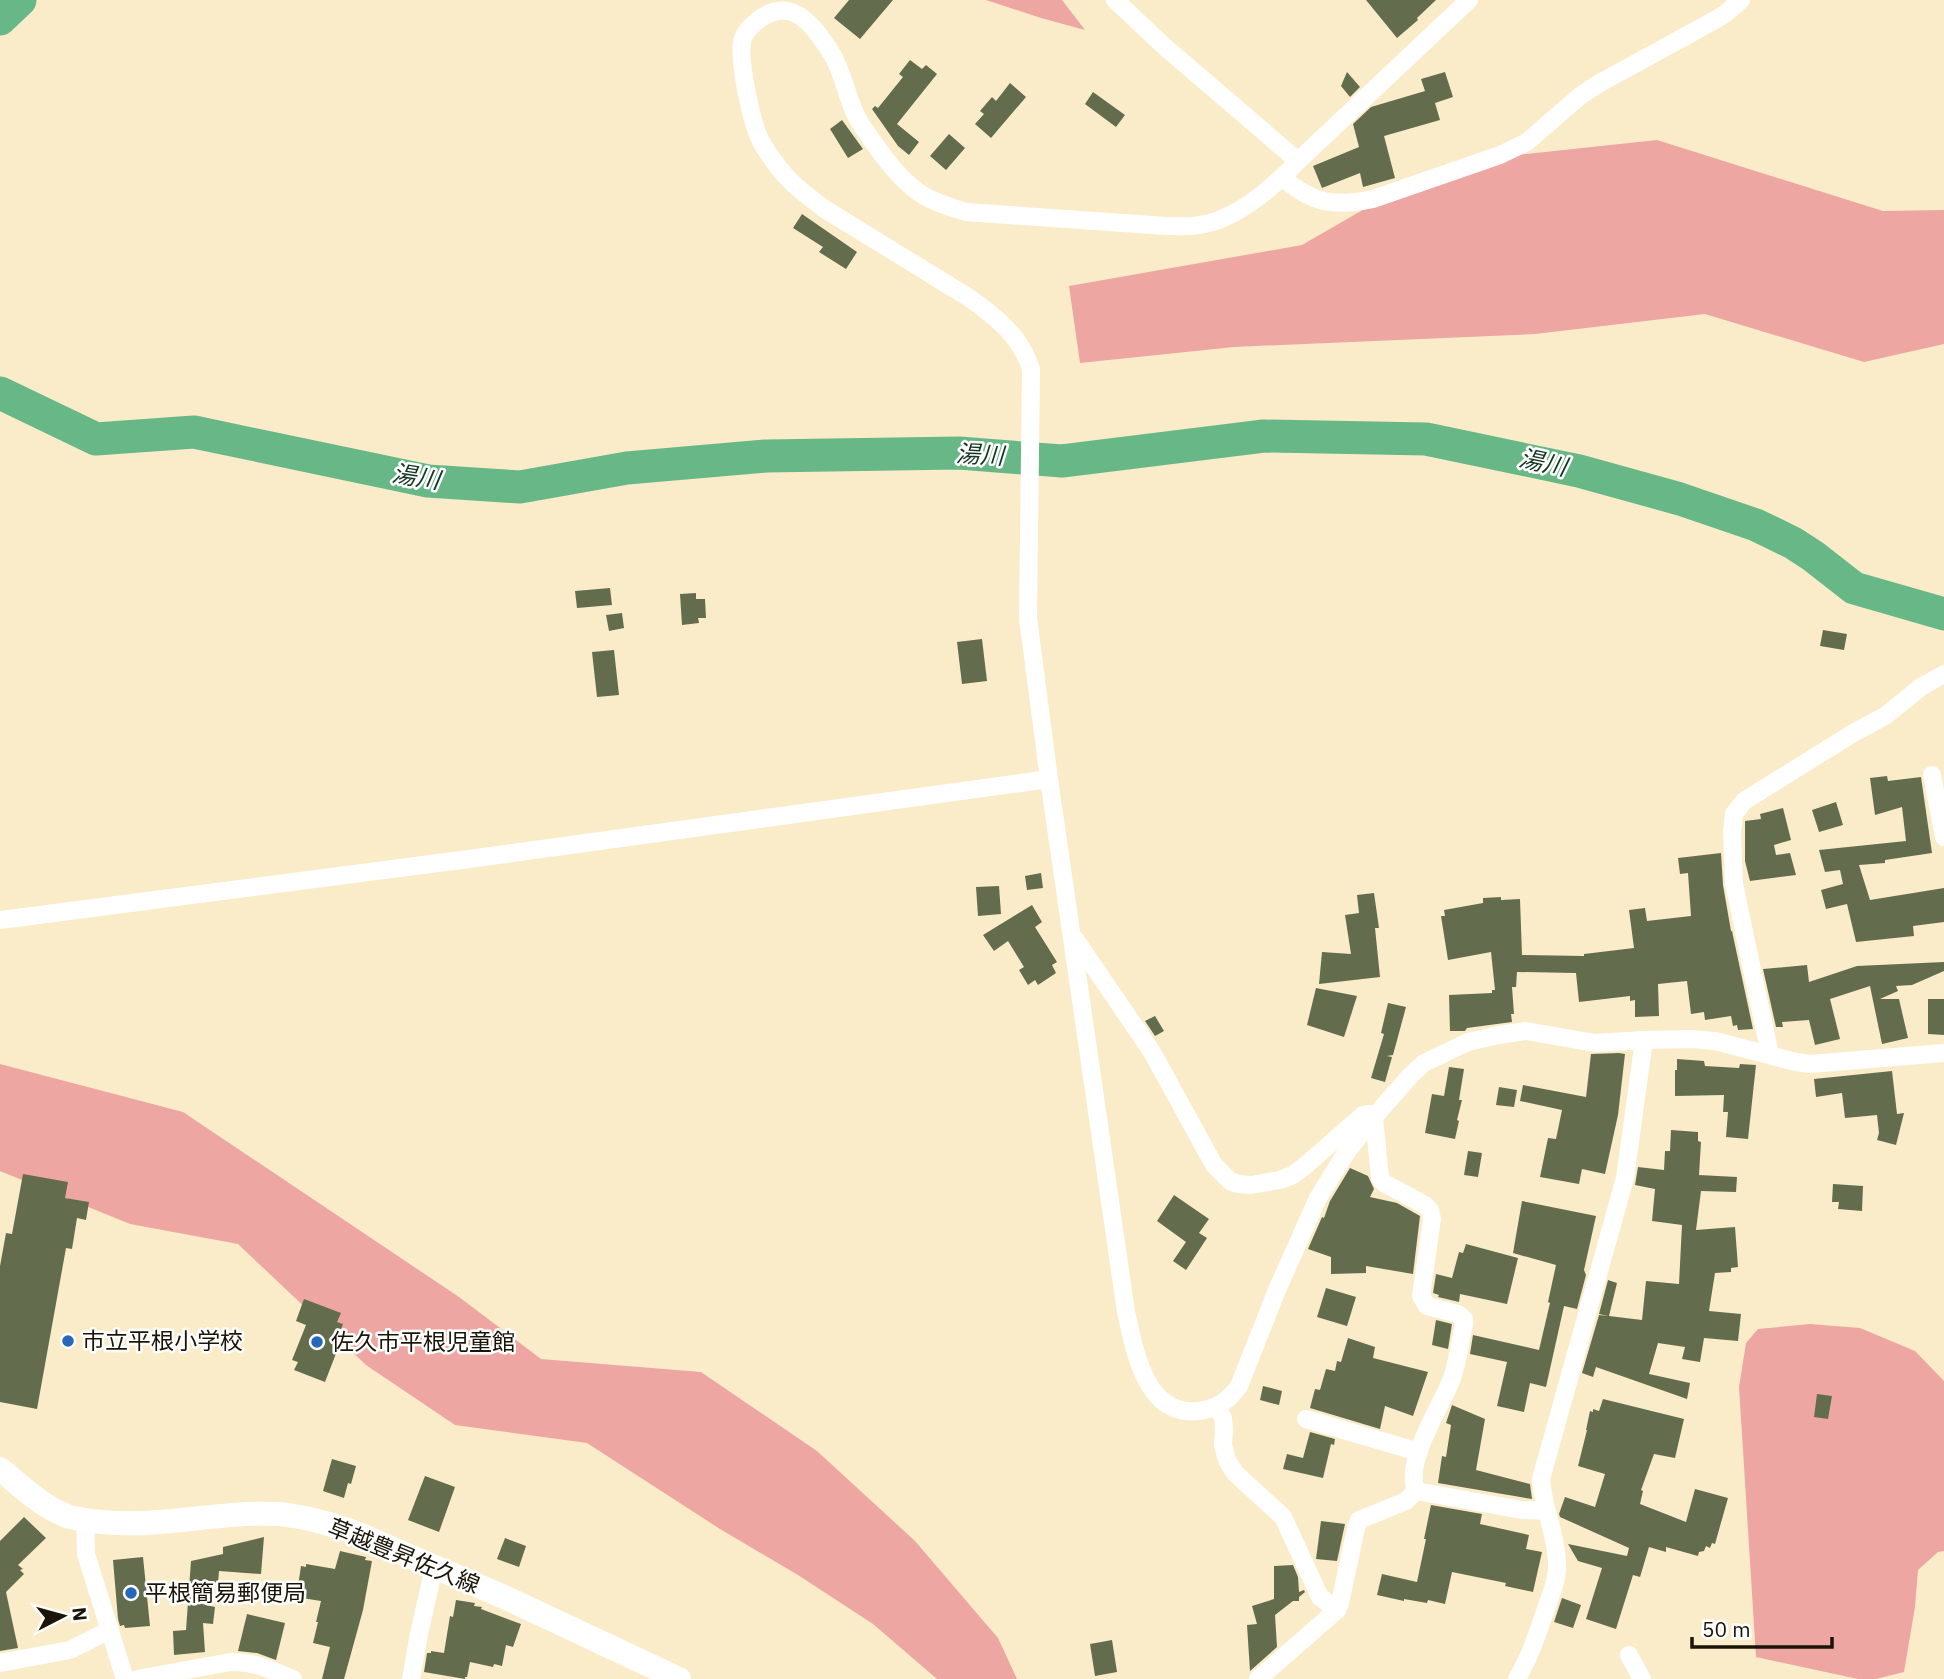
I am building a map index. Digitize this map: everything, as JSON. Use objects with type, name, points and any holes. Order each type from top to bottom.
[{"type":"main road","name":"草越豊昇佐久線","points":[[0,1469],[38,1499],[64,1514],[85,1520],[124,1524],[256,1514],[298,1516],[334,1525],[434,1567],[671,1677]]},
{"type":"street","points":[[1115,0],[1165,47],[1298,161]]},
{"type":"street","points":[[1469,0],[1283,178],[1232,215],[1199,225],[1166,226],[967,212],[943,205],[928,198],[901,177],[860,123],[837,63],[829,47],[810,22],[796,13],[781,10],[757,20],[742,40],[742,61],[751,113],[759,138],[783,174],[823,208],[992,314],[1015,338],[1031,369],[1028,618],[1126,1312],[1138,1361],[1148,1384],[1159,1397],[1184,1411],[1217,1407],[1225,1402],[1239,1386],[1277,1290],[1318,1198],[1346,1153],[1374,1117],[1424,1063],[1468,1042],[1526,1031],[1595,1043],[1644,1040],[1715,1041],[1810,1064],[1944,1053]]},
{"type":"street","points":[[1283,178],[1311,198],[1337,204],[1352,204],[1500,155],[1527,142],[1598,84],[1725,14],[1741,0]]},
{"type":"street","points":[[1770,1055],[1734,884],[1734,814],[1744,801],[1885,716],[1921,687],[1944,674]]},
{"type":"street","points":[[1932,775],[1944,837]]},
{"type":"street","points":[[0,920],[455,861],[1049,779]]},
{"type":"street","points":[[1071,933],[1152,1052],[1214,1165],[1230,1181],[1251,1185],[1293,1175],[1363,1115],[1374,1117]]},
{"type":"street","points":[[1517,1679],[1531,1652],[1555,1583],[1558,1567],[1553,1529],[1542,1495],[1541,1479],[1625,1178],[1644,1040]]},
{"type":"street","points":[[1374,1117],[1380,1178],[1430,1210],[1432,1219],[1421,1296],[1427,1306],[1458,1314],[1464,1319],[1452,1378],[1419,1452],[1412,1476],[1416,1491]]},
{"type":"street","points":[[1217,1407],[1223,1418],[1223,1445],[1227,1460],[1235,1472],[1283,1517],[1320,1597],[1337,1610]]},
{"type":"street","points":[[1306,1419],[1419,1452]]},
{"type":"street","points":[[1416,1491],[1522,1510],[1546,1511]]},
{"type":"street","points":[[1258,1679],[1337,1610],[1359,1520],[1406,1501],[1416,1491]]},
{"type":"street","points":[[85,1520],[86,1554],[125,1679]]},
{"type":"street","points":[[411,1679],[434,1567]]},
{"type":"street","points":[[0,1663],[70,1650],[110,1630]]},
{"type":"street","points":[[1629,1655],[1642,1679]]},
{"type":"street","points":[[137,1679],[230,1662],[245,1662],[293,1679]]},
{"type":"shaded area","points":[[986,0],[1062,0],[1085,30],[1041,18]]},
{"type":"shaded area","points":[[1657,140],[1883,211],[1944,210],[1944,344],[1864,362],[1705,314],[1535,334],[1234,347],[1080,363],[1069,286],[1302,245],[1406,185],[1516,155]]},
{"type":"shaded area","points":[[0,1064],[183,1112],[459,1297],[541,1359],[701,1372],[817,1451],[915,1541],[998,1638],[1017,1679],[937,1679],[873,1624],[587,1443],[455,1425],[366,1365],[238,1244],[130,1224],[0,1171]]},
{"type":"shaded area","points":[[1810,1324],[1860,1328],[1915,1351],[1944,1381],[1944,1551],[1938,1552],[1918,1570],[1904,1672],[1876,1679],[1858,1679],[1756,1657],[1739,1387],[1746,1343],[1758,1329]]},
{"type":"building","points":[[849,0],[893,0],[860,39],[834,18]]},
{"type":"building","points":[[1366,0],[1436,0],[1397,38]]},
{"type":"building","points":[[910,60],[922,69],[926,65],[937,74],[897,124],[919,142],[909,155],[898,146],[872,109],[875,106],[878,108],[903,77],[899,74]]},
{"type":"building","points":[[1347,72],[1360,87],[1350,97],[1341,86]]},
{"type":"building","points":[[1445,72],[1453,97],[1435,103],[1440,120],[1384,136],[1395,178],[1363,187],[1360,173],[1322,188],[1313,166],[1359,147],[1353,124],[1371,107],[1425,91],[1421,79]]},
{"type":"building","points":[[1010,83],[1026,97],[991,138],[975,124],[984,114],[980,111],[992,97],[996,101]]},
{"type":"building","points":[[1093,92],[1125,115],[1116,127],[1085,104]]},
{"type":"building","points":[[842,120],[863,149],[848,158],[830,129]]},
{"type":"building","points":[[949,134],[965,148],[946,170],[930,156]]},
{"type":"building","points":[[802,214],[857,252],[846,269],[819,252],[823,247],[793,228]]},
{"type":"building","points":[[610,588],[612,605],[577,608],[575,591]]},
{"type":"building","points":[[696,593],[696,599],[705,599],[706,618],[698,618],[699,623],[682,625],[680,594]]},
{"type":"building","points":[[622,613],[624,628],[609,631],[606,615]]},
{"type":"building","points":[[1823,630],[1847,634],[1844,650],[1820,646]]},
{"type":"building","points":[[982,639],[987,681],[962,684],[957,642]]},
{"type":"building","points":[[614,650],[619,695],[597,697],[592,652]]},
{"type":"building","points":[[1887,776],[1888,781],[1921,777],[1932,853],[1885,860],[1885,863],[1859,865],[1870,900],[1944,888],[1944,922],[1913,926],[1914,936],[1856,942],[1847,904],[1826,909],[1821,890],[1843,884],[1840,870],[1825,872],[1819,850],[1906,841],[1902,807],[1875,815],[1870,778]]},
{"type":"building","points":[[1836,802],[1843,825],[1819,832],[1812,810]]},
{"type":"building","points":[[1783,808],[1791,840],[1774,845],[1776,855],[1790,853],[1796,875],[1750,881],[1745,861],[1745,821],[1761,819],[1760,814]]},
{"type":"building","points":[[1721,853],[1731,931],[1753,1029],[1738,1030],[1737,1025],[1733,1026],[1731,1016],[1705,1020],[1704,1012],[1691,1014],[1687,981],[1658,984],[1659,1016],[1635,1017],[1635,1000],[1630,1001],[1630,996],[1579,1002],[1576,973],[1517,972],[1516,987],[1512,987],[1512,1022],[1467,1028],[1465,1031],[1450,1031],[1449,995],[1492,993],[1492,990],[1495,990],[1491,952],[1448,960],[1441,916],[1445,916],[1444,910],[1483,903],[1483,898],[1520,899],[1522,955],[1584,956],[1634,948],[1629,910],[1645,908],[1647,921],[1691,916],[1688,873],[1680,874],[1678,858]]},
{"type":"building","points":[[1041,873],[1043,888],[1027,890],[1025,876]]},
{"type":"building","points":[[999,886],[1001,914],[978,916],[976,887]]},
{"type":"building","points":[[1374,893],[1379,928],[1375,928],[1380,977],[1319,984],[1322,952],[1351,954],[1345,915],[1359,913],[1357,895]]},
{"type":"building","points":[[1032,905],[1042,922],[1035,927],[1057,962],[1052,965],[1056,973],[1038,985],[1035,980],[1028,985],[1019,970],[1024,967],[1008,941],[994,951],[983,935]]},
{"type":"building","points":[[1944,962],[1944,971],[1912,985],[1896,986],[1898,991],[1880,999],[1899,999],[1908,1038],[1882,1044],[1870,986],[1830,999],[1840,1039],[1815,1045],[1809,1020],[1782,1022],[1783,1027],[1776,1027],[1763,969],[1807,965],[1809,982],[1857,966]]},
{"type":"building","points":[[1316,988],[1357,996],[1344,1037],[1307,1025]]},
{"type":"building","points":[[1928,999],[1944,999],[1944,1035],[1928,1034]]},
{"type":"building","points":[[1388,1003],[1406,1007],[1393,1055],[1387,1056],[1392,1057],[1385,1082],[1371,1078],[1384,1034],[1381,1033]]},
{"type":"building","points":[[1155,1016],[1164,1031],[1155,1036],[1145,1021]]},
{"type":"building","points":[[1591,1054],[1625,1054],[1618,1115],[1605,1174],[1582,1169],[1579,1184],[1540,1177],[1548,1138],[1556,1139],[1562,1110],[1520,1101],[1523,1085],[1586,1097]]},
{"type":"building","points":[[1677,1059],[1704,1061],[1705,1066],[1739,1068],[1740,1064],[1756,1065],[1748,1139],[1726,1137],[1728,1112],[1723,1112],[1724,1095],[1675,1096]]},
{"type":"building","points":[[1449,1067],[1464,1069],[1455,1139],[1425,1133],[1432,1094],[1444,1096]]},
{"type":"building","points":[[1892,1071],[1897,1114],[1904,1113],[1896,1145],[1877,1140],[1877,1115],[1845,1118],[1842,1093],[1816,1097],[1814,1079]]},
{"type":"building","points":[[1499,1087],[1517,1090],[1514,1107],[1496,1105]]},
{"type":"building","points":[[1671,1130],[1698,1132],[1698,1141],[1701,1142],[1699,1175],[1737,1177],[1736,1192],[1701,1191],[1696,1230],[1735,1227],[1738,1267],[1731,1268],[1731,1272],[1715,1273],[1709,1311],[1741,1314],[1738,1341],[1704,1338],[1700,1362],[1682,1359],[1685,1347],[1658,1343],[1649,1374],[1690,1383],[1687,1399],[1596,1367],[1593,1377],[1582,1373],[1599,1315],[1608,1316],[1599,1314],[1608,1280],[1617,1283],[1609,1316],[1642,1320],[1646,1281],[1679,1284],[1682,1225],[1652,1221],[1655,1189],[1635,1185],[1638,1167],[1664,1170],[1665,1151],[1670,1151]]},
{"type":"building","points":[[1468,1151],[1482,1153],[1478,1177],[1464,1175]]},
{"type":"building","points":[[1350,1168],[1368,1176],[1374,1189],[1370,1197],[1397,1203],[1420,1216],[1413,1274],[1366,1266],[1366,1273],[1331,1274],[1331,1257],[1308,1249],[1330,1201]]},
{"type":"building","points":[[23,1174],[68,1182],[65,1198],[89,1202],[86,1220],[77,1218],[72,1249],[66,1248],[37,1409],[0,1402],[0,1266],[6,1233],[12,1234]]},
{"type":"building","points":[[1833,1184],[1863,1186],[1862,1211],[1838,1209],[1839,1202],[1832,1202]]},
{"type":"building","points":[[1174,1195],[1209,1219],[1199,1233],[1207,1238],[1186,1270],[1173,1261],[1186,1242],[1157,1221]]},
{"type":"building","points":[[1522,1201],[1596,1216],[1577,1309],[1564,1306],[1546,1387],[1530,1383],[1524,1412],[1497,1406],[1507,1362],[1470,1354],[1473,1335],[1539,1350],[1556,1265],[1513,1253]]},
{"type":"building","points":[[1466,1244],[1518,1258],[1507,1304],[1460,1294],[1459,1302],[1438,1297],[1439,1295],[1433,1293],[1436,1274],[1452,1278],[1459,1252],[1463,1253]]},
{"type":"building","points":[[1326,1288],[1356,1297],[1347,1326],[1317,1317]]},
{"type":"building","name":"佐久市平根児童館","points":[[304,1299],[341,1313],[337,1322],[343,1324],[333,1349],[337,1351],[325,1382],[294,1370],[298,1362],[292,1360],[306,1325],[296,1321]]},
{"type":"building","points":[[1436,1320],[1452,1324],[1448,1349],[1432,1345]]},
{"type":"building","points":[[1348,1338],[1375,1347],[1373,1358],[1428,1372],[1413,1416],[1385,1406],[1380,1429],[1310,1408],[1315,1389],[1320,1390],[1326,1369],[1335,1371],[1337,1361],[1341,1362]]},
{"type":"building","points":[[1263,1386],[1282,1391],[1279,1405],[1260,1400]]},
{"type":"building","points":[[1817,1394],[1832,1396],[1828,1419],[1814,1417]]},
{"type":"building","points":[[1603,1399],[1684,1419],[1675,1458],[1654,1454],[1641,1490],[1640,1504],[1686,1522],[1695,1489],[1728,1498],[1715,1544],[1712,1543],[1710,1548],[1706,1546],[1698,1556],[1666,1547],[1666,1552],[1649,1547],[1640,1577],[1633,1575],[1616,1629],[1586,1619],[1602,1568],[1578,1561],[1568,1544],[1627,1556],[1629,1548],[1560,1517],[1559,1514],[1565,1497],[1595,1507],[1605,1474],[1578,1466],[1590,1411],[1599,1411]]},
{"type":"building","points":[[1452,1405],[1485,1419],[1476,1470],[1530,1484],[1532,1499],[1438,1483],[1442,1456],[1446,1457],[1451,1425],[1446,1423]]},
{"type":"building","points":[[1310,1432],[1335,1439],[1334,1445],[1331,1444],[1323,1478],[1283,1469],[1287,1454],[1303,1458]]},
{"type":"building","points":[[332,1459],[356,1466],[344,1498],[323,1491]]},
{"type":"building","points":[[425,1476],[455,1487],[439,1532],[408,1520]]},
{"type":"building","points":[[1431,1505],[1482,1514],[1480,1524],[1529,1535],[1526,1549],[1542,1552],[1533,1592],[1505,1586],[1506,1583],[1452,1572],[1445,1604],[1428,1600],[1427,1603],[1404,1601],[1377,1595],[1382,1574],[1417,1582]]},
{"type":"building","points":[[24,1517],[46,1538],[18,1565],[24,1574],[6,1592],[18,1648],[0,1651],[0,1541]]},
{"type":"building","points":[[1321,1521],[1345,1524],[1337,1561],[1316,1559]]},
{"type":"building","points":[[264,1537],[261,1574],[219,1571],[218,1583],[206,1581],[202,1604],[215,1607],[213,1624],[203,1623],[205,1652],[174,1655],[173,1631],[186,1630],[191,1561],[223,1554],[223,1547]]},
{"type":"building","points":[[505,1538],[526,1546],[519,1567],[497,1559]]},
{"type":"building","points":[[340,1551],[372,1561],[363,1610],[344,1679],[322,1679],[330,1647],[313,1643],[321,1601],[302,1598],[303,1594],[297,1593],[301,1566],[306,1567],[306,1564],[335,1569]]},
{"type":"building","name":"平根簡易郵便局","points":[[143,1557],[150,1626],[125,1628],[124,1625],[120,1626],[118,1619],[113,1560]]},
{"type":"building","points":[[1293,1565],[1298,1577],[1299,1592],[1305,1592],[1299,1597],[1299,1601],[1293,1601],[1275,1615],[1277,1647],[1250,1671],[1247,1625],[1257,1624],[1252,1606],[1274,1599],[1274,1566]]},
{"type":"building","points":[[1562,1598],[1581,1605],[1573,1628],[1554,1622]]},
{"type":"building","points":[[456,1600],[475,1603],[474,1606],[521,1624],[513,1647],[506,1645],[502,1666],[494,1664],[493,1667],[470,1662],[465,1679],[424,1672],[427,1653],[444,1653],[450,1616],[453,1617]]},
{"type":"building","points":[[247,1614],[285,1623],[276,1660],[257,1653],[238,1651]]},
{"type":"building","points":[[1112,1640],[1117,1672],[1095,1676],[1090,1644]]},
{"type":"waterway","name":"湯川","points":[[0,19],[20,0]]},
{"type":"waterway","name":"湯川","points":[[0,393],[96,439],[194,432],[428,481],[520,487],[627,468],[766,456],[959,453],[1062,461],[1264,436],[1426,439],[1579,471],[1680,499],[1756,525],[1793,543],[1854,588],[1944,614]]},
{"type":"place","name":"市立平根小学校","points":[[68,1341]]},
{"type":"place","name":"佐久市平根児童館","points":[[317,1342]]},
{"type":"place","name":"平根簡易郵便局","points":[[131,1593]]}]
